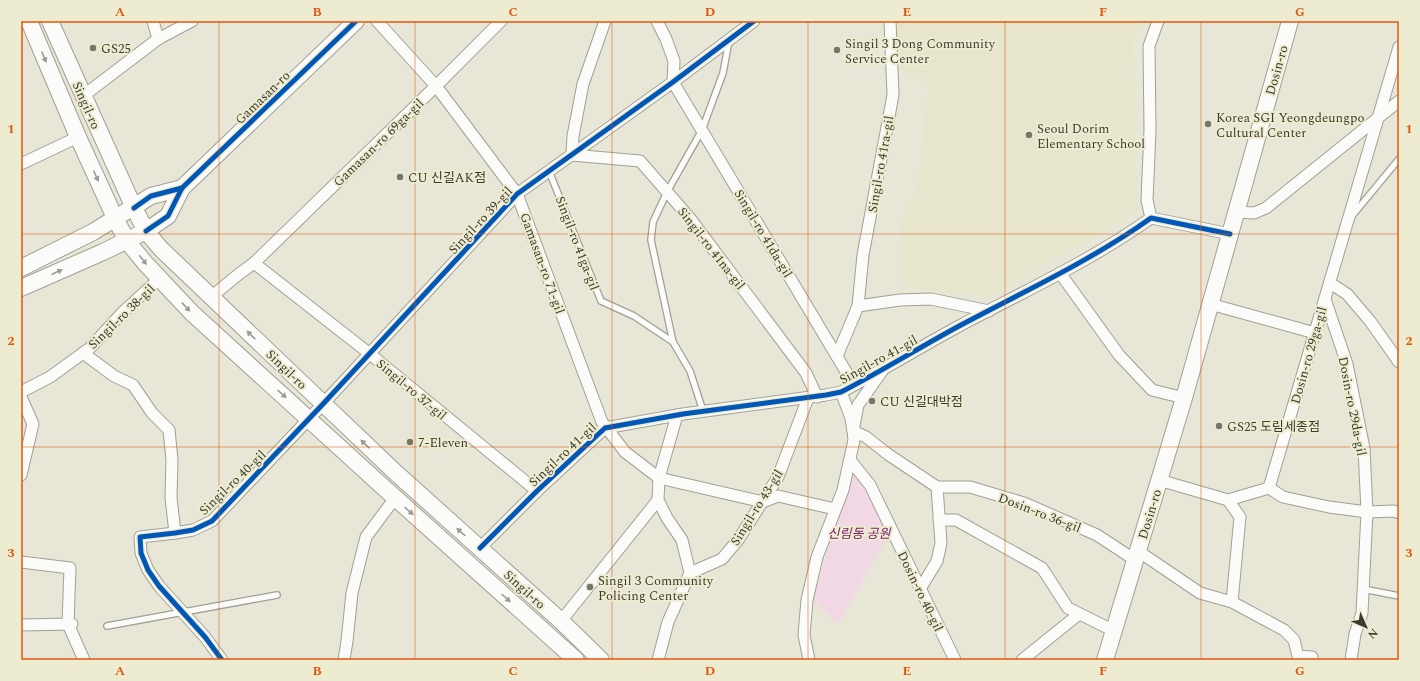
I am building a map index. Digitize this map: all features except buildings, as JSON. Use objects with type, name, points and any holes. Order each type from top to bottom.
[{"type":"main road","name":"Singil-ro","points":[[29,21],[78,137],[115,218],[127,241],[159,279],[192,313],[576,660]]},
{"type":"main road","name":"Singil-ro","points":[[50,21],[134,208],[146,230],[161,248],[395,472],[561,621],[601,660]]},
{"type":"main road","name":"Dosin-ro","points":[[1105,660],[1184,398],[1290,21]]},
{"type":"main road","name":"Gamasan-ro","points":[[21,288],[127,241],[168,216],[182,188],[349,23]]},
{"type":"main road","name":"Gamasan-ro","points":[[21,268],[93,232],[134,208],[151,196],[182,188]]},
{"type":"street","points":[[153,21],[158,39]]},
{"type":"street","points":[[83,96],[158,39],[192,21]]},
{"type":"street","name":"Gamasan-ro 71-gil","points":[[377,21],[436,86],[517,194],[605,428]]},
{"type":"street","name":"Gamasan-ro 69ga-gil","points":[[254,263],[501,21]]},
{"type":"street","points":[[572,155],[573,136],[583,84],[605,21]]},
{"type":"street","points":[[656,21],[666,39],[674,61],[673,82]]},
{"type":"street","name":"Singil-ro 39-gil","points":[[323,404],[517,194],[673,82],[754,21]]},
{"type":"street","name":"Singil-ro 41ra-gil","points":[[837,356],[858,306],[863,255],[893,95],[890,21]]},
{"type":"street","points":[[1158,21],[1149,46],[1150,130],[1147,200],[1151,218],[1230,234]]},
{"type":"street","name":"Dosin-ro 29ga-gil","points":[[1269,488],[1399,46]]},
{"type":"street","name":"Singil-ro 41da-gil","points":[[673,82],[854,385]]},
{"type":"street","points":[[1236,212],[1254,213],[1266,208],[1399,101]]},
{"type":"street","points":[[21,164],[78,137]]},
{"type":"street","name":"Singil-ro 41na-gil","points":[[572,155],[640,161],[689,217],[806,373],[812,397]]},
{"type":"street","name":"Singil-ro 41-gil","points":[[480,548],[536,491],[605,428],[703,411],[841,392],[960,325],[1060,273],[1130,233],[1151,218]]},
{"type":"street","points":[[211,297],[238,274],[254,263]]},
{"type":"street","name":"Singil-ro 37-gil","points":[[254,263],[370,354],[536,491]]},
{"type":"street","points":[[1060,273],[1118,355],[1147,385],[1152,390],[1184,398]]},
{"type":"street","name":"Singil-ro 38-gil","points":[[21,392],[50,377],[90,348],[123,312],[159,279]]},
{"type":"street","points":[[1330,283],[1347,294],[1370,321],[1399,362]]},
{"type":"street","points":[[858,306],[900,300],[931,299],[989,311]]},
{"type":"street","name":"Dosin-ro 29da-gil","points":[[1325,299],[1347,364],[1364,448],[1367,512],[1364,589],[1362,613],[1351,660]]},
{"type":"street","points":[[1210,304],[1315,333]]},
{"type":"street","name":"Singil-ro 38-gil","points":[[83,353],[114,376],[134,385],[152,413],[168,430],[172,460],[170,498],[175,534]]},
{"type":"street","points":[[853,431],[858,405],[884,369]]},
{"type":"street","points":[[809,660],[804,635],[807,600],[817,558],[843,490],[854,440],[851,418],[841,392]]},
{"type":"street","points":[[21,397],[33,424],[21,475]]},
{"type":"street","name":"Singil-ro 43-gil","points":[[690,573],[722,559],[738,540],[778,477],[812,397]]},
{"type":"street","name":"Singil-ro 40-gil","points":[[222,660],[205,637],[159,586],[148,570],[141,553],[140,537],[175,534],[193,530],[212,521],[323,404]]},
{"type":"street","points":[[658,660],[668,622],[690,573],[682,540],[667,518],[658,500],[659,478],[677,415]]},
{"type":"street","name":"Singil-ro 41-gil","points":[[605,428],[624,452],[659,478],[763,502],[778,496],[835,509]]},
{"type":"street","points":[[853,431],[866,437],[889,455],[937,487],[938,520],[941,543],[936,561],[920,589]]},
{"type":"street","name":"Dosin-ro 40-gil","points":[[850,460],[870,485],[955,660]]},
{"type":"street","points":[[1159,480],[1228,500],[1269,488],[1283,496],[1330,507],[1367,512],[1394,511],[1399,513]]},
{"type":"street","name":"Dosin-ro 36-gil","points":[[937,487],[970,487],[1024,502],[1097,535],[1200,593],[1232,602],[1284,630],[1294,640],[1298,656],[1312,657],[1312,660]]},
{"type":"street","points":[[344,660],[352,593],[366,537],[395,498]]},
{"type":"street","points":[[561,621],[658,500]]},
{"type":"street","points":[[1228,500],[1240,517],[1232,602]]},
{"type":"street","points":[[938,520],[956,520],[1042,568],[1068,608],[1114,631]]},
{"type":"street","points":[[21,562],[70,568],[70,624],[84,660]]},
{"type":"street","points":[[1022,660],[1079,614]]},
{"type":"street","points":[[21,625],[70,624]]},
{"type":"lane","points":[[674,342],[651,240],[653,222],[667,192],[702,130],[724,73],[729,41]]},
{"type":"lane","name":"Dosin-ro 29ga-gil","points":[[1348,222],[1399,159]]},
{"type":"lane","name":"Singil-ro 41ga-gil","points":[[549,171],[601,301],[634,316],[674,342],[690,371],[703,411]]},
{"type":"lane","points":[[1364,589],[1399,596]]},
{"type":"lane","points":[[107,626],[277,595]]},
{"type":"shaded area","name":"Seoul Dorim Elementary School","points":[[893,21],[1141,21],[1133,42],[1137,211],[988,297],[904,287],[901,221],[918,185],[929,85],[894,66]]},
{"type":"green space","name":"신림동 공원","points":[[852,468],[892,540],[883,544],[838,624],[813,600]]},
{"type":"cycle path","points":[[146,231],[168,216],[182,188],[356,21]]},
{"type":"cycle path","points":[[222,660],[205,637],[159,586],[148,570],[141,553],[140,537],[193,530],[212,521],[323,404],[517,194],[673,82],[754,21]]},
{"type":"cycle path","points":[[134,208],[151,196],[182,188]]},
{"type":"cycle path","points":[[480,548],[537,491],[605,428],[683,414],[841,392],[961,325],[1082,261],[1151,218],[1230,234]]},
{"type":"place","name":"GS25","points":[[93,48]]},
{"type":"place","name":"Singil 3 Dong Community Service Center","points":[[837,50]]},
{"type":"place","name":"Korea SGI Yeongdeungpo Cultural Center","points":[[1208,124]]},
{"type":"place","name":"Seoul Dorim Elementary School","points":[[1029,135]]},
{"type":"place","name":"CU 신길AK점","points":[[400,177]]},
{"type":"place","name":"CU 신길대박점","points":[[872,401]]},
{"type":"place","name":"GS25 도림세종점","points":[[1219,426]]},
{"type":"place","name":"7-Eleven","points":[[410,442]]},
{"type":"place","name":"Singil 3 Community Policing Center","points":[[590,587]]}]
